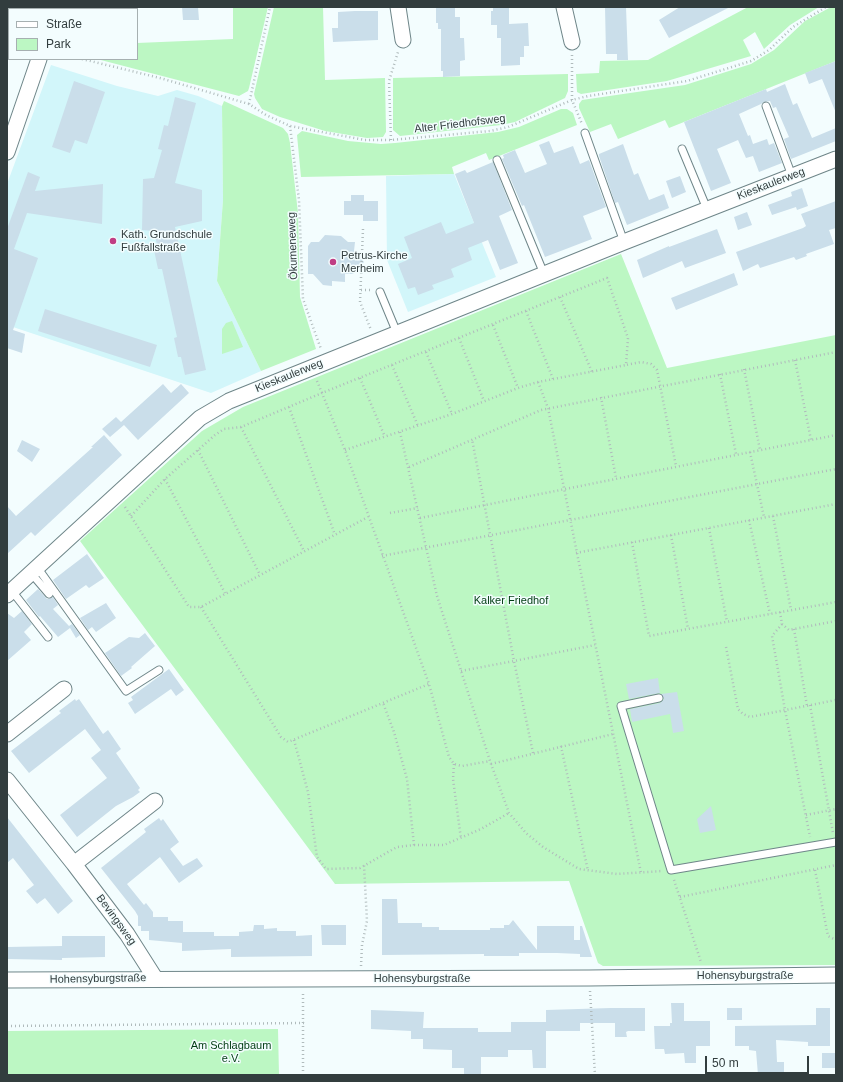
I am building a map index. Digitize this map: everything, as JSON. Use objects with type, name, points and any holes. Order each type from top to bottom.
[{"type":"street","points":[[398,7],[402,40]]},
{"type":"street","points":[[564,7],[572,42]]},
{"type":"street","points":[[7,152],[39,60]]},
{"type":"street","name":"Kieskaulerweg","points":[[9,593],[200,418],[229,401],[624,242],[836,159]]},
{"type":"street","points":[[7,734],[64,689]]},
{"type":"street","name":"Bevingsweg","points":[[7,780],[74,864],[127,934],[155,978]]},
{"type":"street","points":[[74,864],[155,801]]},
{"type":"street","name":"Hohensyburgstraße","points":[[7,980],[155,978],[589,978],[836,975]]},
{"type":"lane","points":[[766,106],[792,176]]},
{"type":"lane","points":[[585,133],[624,242]]},
{"type":"lane","points":[[682,149],[707,210]]},
{"type":"lane","points":[[497,160],[544,274]]},
{"type":"lane","points":[[380,292],[397,333]]},
{"type":"lane","points":[[34,570],[49,594]]},
{"type":"lane","points":[[34,570],[126,691],[159,670]]},
{"type":"lane","points":[[9,593],[48,637]]},
{"type":"lane","points":[[659,698],[621,706],[671,870],[835,843]]},
{"type":"path","points":[[250,104],[270,7]]},
{"type":"path","name":"Alter Friedhofsweg","points":[[86,60],[160,78],[250,104],[266,115],[290,126],[364,140],[391,140],[508,127],[572,100],[620,90],[687,81],[751,61],[769,50],[793,27],[826,7]]},
{"type":"path","points":[[391,140],[389,81],[402,40]]},
{"type":"path","points":[[572,42],[572,100],[585,133]]},
{"type":"path","name":"Ökumeneweg","points":[[290,126],[299,200],[303,299],[326,361]]},
{"type":"path","points":[[363,230],[360,302],[376,341]]},
{"type":"path","points":[[131,516],[165,479],[224,429],[241,427],[607,278],[628,338],[626,365]]},
{"type":"path","points":[[560,298],[592,372]]},
{"type":"path","points":[[526,311],[553,379]]},
{"type":"path","points":[[493,324],[518,388]]},
{"type":"path","points":[[459,338],[484,401]]},
{"type":"path","points":[[426,351],[452,414]]},
{"type":"path","points":[[409,467],[548,408],[836,352]]},
{"type":"path","points":[[795,360],[811,440]]},
{"type":"path","points":[[345,450],[418,426],[518,388],[538,382],[641,362],[651,364],[657,370],[676,466]]},
{"type":"path","points":[[392,365],[418,426]]},
{"type":"path","points":[[744,369],[760,450]]},
{"type":"path","points":[[720,374],[736,454]]},
{"type":"path","points":[[360,378],[384,437]]},
{"type":"path","points":[[538,382],[548,408],[641,873]]},
{"type":"path","points":[[322,393],[345,450],[429,684],[449,757],[454,764],[453,779],[461,838]]},
{"type":"path","points":[[601,397],[616,478]]},
{"type":"path","points":[[289,407],[335,535]]},
{"type":"path","points":[[241,427],[304,551]]},
{"type":"path","points":[[400,432],[437,596],[509,813],[526,833],[543,847],[579,869],[617,874],[671,870],[706,976]]},
{"type":"path","points":[[420,518],[563,488],[836,435]]},
{"type":"path","points":[[472,439],[533,753]]},
{"type":"path","points":[[198,450],[260,575]]},
{"type":"path","points":[[750,452],[764,517]]},
{"type":"path","points":[[382,556],[836,469]]},
{"type":"path","points":[[165,479],[226,593]]},
{"type":"path","points":[[576,552],[836,504]]},
{"type":"path","points":[[125,507],[189,607],[201,607],[368,517]]},
{"type":"path","points":[[390,513],[418,508]]},
{"type":"path","points":[[773,516],[791,610]]},
{"type":"path","points":[[749,520],[770,614]]},
{"type":"path","points":[[708,528],[727,622]]},
{"type":"path","points":[[671,535],[688,630]]},
{"type":"path","points":[[632,542],[650,636],[836,602]]},
{"type":"path","points":[[201,607],[281,737],[288,742],[429,684]]},
{"type":"path","points":[[780,612],[782,624],[789,630],[836,621]]},
{"type":"path","points":[[782,624],[772,636],[784,710],[812,847]]},
{"type":"path","points":[[794,629],[835,843]]},
{"type":"path","points":[[461,671],[595,645]]},
{"type":"path","points":[[726,647],[738,709],[743,714],[750,717],[836,700]]},
{"type":"path","points":[[383,703],[394,732],[406,779],[414,845]]},
{"type":"path","points":[[454,764],[462,766],[491,762],[613,734]]},
{"type":"path","points":[[294,740],[308,792],[317,857],[326,869],[352,870],[397,847],[414,845],[444,845],[461,838],[509,813]]},
{"type":"path","points":[[561,746],[588,871]]},
{"type":"path","points":[[806,815],[836,809]]},
{"type":"path","points":[[362,979],[360,957],[367,921],[364,865]]},
{"type":"path","points":[[680,897],[836,865]]},
{"type":"path","points":[[815,870],[828,936],[836,940]]},
{"type":"path","points":[[589,978],[595,1075]]},
{"type":"path","points":[[303,979],[303,1075]]},
{"type":"path","points":[[7,1026],[304,1024]]},
{"type":"shaded area","name":"Kath. Grundschule Fußfallstraße","points":[[51,65],[117,86],[158,96],[177,90],[198,96],[222,106],[223,200],[217,281],[261,371],[211,393],[7,325],[7,184]]},
{"type":"shaded area","points":[[454,174],[496,277],[408,312],[387,260],[386,176]]},
{"type":"green space","points":[[233,7],[268,7],[249,88],[248,91],[239,96],[101,60],[138,60],[138,43],[233,39]]},
{"type":"green space","points":[[274,7],[323,7],[325,80],[385,78],[386,132],[383,137],[367,138],[325,131],[280,117],[262,109],[254,94]]},
{"type":"green space","points":[[748,7],[819,7],[790,25],[764,49],[755,32],[743,40],[751,56],[667,81],[581,94],[577,92],[576,74],[599,73],[600,61],[648,60]]},
{"type":"green space","points":[[831,7],[836,7],[836,61],[669,128],[665,120],[618,139],[611,124],[590,132],[579,108],[579,104],[582,100],[685,85],[751,64],[774,50],[805,21]]},
{"type":"green space","points":[[568,74],[568,91],[565,98],[515,122],[501,125],[400,136],[393,130],[393,78]]},
{"type":"green space","points":[[224,101],[283,128],[288,134],[290,143],[298,213],[300,297],[316,349],[261,371],[217,281],[223,200],[222,106]]},
{"type":"green space","points":[[561,109],[567,109],[573,113],[577,125],[489,160],[486,153],[452,167],[454,174],[301,177],[297,135],[302,131],[348,141],[381,144],[395,143],[498,132],[519,127]]},
{"type":"green space","name":"Kalker Friedhof","points":[[621,254],[667,368],[836,335],[836,965],[603,966],[598,963],[569,881],[335,884],[80,541],[202,431],[243,407]]},
{"type":"green space","points":[[232,321],[243,347],[222,354],[222,329],[226,323]]},
{"type":"green space","name":"Am Schlagbaum e.V.","points":[[278,1029],[279,1075],[7,1075],[7,1031]]},
{"type":"building","points":[[182,7],[198,7],[199,20],[183,20]]},
{"type":"building","points":[[436,7],[455,7],[455,17],[460,17],[460,38],[464,38],[465,60],[460,61],[460,76],[443,77],[443,71],[441,71],[441,29],[438,29],[438,23],[436,23]]},
{"type":"building","points":[[493,7],[509,7],[509,24],[528,23],[529,46],[524,46],[524,57],[520,57],[520,65],[501,66],[501,38],[497,38],[497,25],[491,25],[491,11],[493,11]]},
{"type":"building","points":[[605,7],[626,7],[628,60],[617,60],[617,54],[606,54]]},
{"type":"building","points":[[680,7],[730,7],[669,38],[659,20]]},
{"type":"building","points":[[378,11],[378,40],[333,42],[332,28],[338,28],[338,12]]},
{"type":"building","points":[[836,61],[836,113],[822,79],[809,84],[805,73]]},
{"type":"building","points":[[74,81],[105,92],[87,144],[75,140],[70,153],[52,147]]},
{"type":"building","points":[[785,84],[793,105],[797,103],[812,138],[836,128],[836,141],[791,159],[784,139],[789,137],[776,107],[773,108],[770,101],[764,102],[739,114],[753,144],[767,139],[769,145],[774,143],[782,163],[759,172],[753,156],[746,158],[738,140],[717,149],[731,183],[711,191],[684,122],[766,89],[767,92]]},
{"type":"building","points":[[175,97],[196,103],[175,183],[202,190],[202,221],[175,227],[206,370],[185,375],[181,357],[178,357],[174,338],[177,337],[162,269],[158,269],[154,250],[158,249],[154,231],[142,230],[143,179],[154,178],[162,150],[158,149],[164,125],[168,126]]},
{"type":"building","points":[[549,141],[554,153],[573,146],[580,164],[589,160],[606,207],[583,216],[592,239],[545,257],[524,205],[522,206],[502,159],[504,158],[503,155],[515,150],[525,173],[547,164],[539,145]]},
{"type":"building","points":[[623,144],[634,175],[638,173],[649,200],[664,194],[669,208],[627,225],[618,202],[615,203],[599,156],[599,154]]},
{"type":"building","points":[[493,162],[512,210],[499,216],[518,263],[500,270],[488,240],[468,248],[472,260],[451,269],[454,277],[432,285],[434,289],[418,295],[415,287],[408,289],[398,264],[412,258],[404,237],[441,222],[446,234],[474,223],[455,174],[465,170],[467,173]]},
{"type":"building","points":[[28,172],[40,177],[35,191],[103,184],[102,224],[27,213],[14,249],[38,258],[13,330],[25,334],[22,353],[7,348],[7,229]]},
{"type":"building","points":[[680,176],[686,192],[672,198],[666,181]]},
{"type":"building","points":[[802,188],[808,206],[797,210],[796,207],[772,215],[768,205],[792,196],[791,192]]},
{"type":"building","points":[[351,195],[364,195],[364,201],[378,201],[378,221],[363,221],[363,215],[344,215],[344,201],[351,201]]},
{"type":"building","points":[[836,201],[836,228],[829,230],[834,244],[806,254],[807,256],[796,260],[794,257],[760,268],[758,264],[743,271],[736,252],[803,228],[806,226],[801,214]]},
{"type":"building","points":[[747,212],[752,225],[738,230],[734,217]]},
{"type":"building","points":[[717,229],[726,253],[685,268],[682,261],[643,278],[637,260],[669,246]]},
{"type":"building","name":"Petrus-Kirche Merheim","points":[[325,235],[341,236],[348,242],[355,242],[354,251],[364,262],[353,274],[345,274],[345,282],[332,281],[332,286],[323,285],[313,274],[308,274],[308,246],[311,242],[319,242]]},
{"type":"building","points":[[734,273],[738,285],[676,310],[671,298]]},
{"type":"building","points":[[45,309],[157,345],[150,367],[38,331]]},
{"type":"building","points":[[163,384],[171,393],[181,384],[189,393],[138,440],[124,425],[110,437],[102,429],[116,417],[121,422]]},
{"type":"building","points":[[104,435],[122,455],[35,536],[31,532],[7,554],[7,506],[16,516],[93,447],[91,447]]},
{"type":"building","points":[[22,440],[40,449],[32,462],[17,451]]},
{"type":"building","points":[[87,554],[104,578],[89,588],[86,585],[66,599],[53,580]]},
{"type":"building","points":[[38,589],[47,599],[53,597],[58,605],[53,609],[69,626],[72,624],[80,635],[76,638],[70,628],[58,637],[40,616],[39,617],[26,600]]},
{"type":"building","points":[[106,603],[116,618],[96,632],[92,627],[88,630],[80,618]]},
{"type":"building","points":[[22,611],[32,624],[24,632],[31,640],[7,661],[7,613],[14,618]]},
{"type":"building","points":[[145,633],[155,646],[131,667],[132,668],[121,676],[105,653],[129,637],[139,638]]},
{"type":"building","points":[[169,669],[184,690],[176,696],[171,689],[135,714],[128,703],[133,700],[131,697]]},
{"type":"building","points":[[658,678],[660,693],[629,699],[626,684]]},
{"type":"building","points":[[677,692],[684,731],[673,733],[670,714],[632,722],[630,709],[660,703],[664,699],[661,694]]},
{"type":"building","points":[[75,699],[76,701],[79,699],[103,734],[108,730],[121,749],[116,753],[140,788],[138,790],[140,792],[116,806],[77,837],[60,815],[107,778],[91,758],[101,750],[85,729],[29,773],[11,751],[61,713],[59,711]]},
{"type":"building","points":[[711,806],[716,830],[700,833],[697,819]]},
{"type":"building","points":[[7,817],[73,901],[58,914],[45,898],[37,904],[26,891],[34,885],[13,858],[7,863]]},
{"type":"building","points":[[159,818],[161,821],[163,819],[179,842],[170,849],[183,866],[197,858],[203,866],[179,883],[160,857],[127,884],[144,905],[146,903],[153,912],[153,917],[168,917],[168,921],[183,921],[183,932],[214,932],[214,936],[239,936],[239,932],[253,931],[254,925],[264,925],[264,929],[277,928],[277,931],[296,931],[296,936],[312,935],[312,956],[231,957],[231,949],[182,951],[182,943],[149,940],[149,931],[141,931],[141,926],[138,926],[138,916],[135,911],[101,868],[146,832],[144,829]]},
{"type":"building","points":[[382,899],[397,899],[398,923],[422,923],[422,927],[439,927],[439,930],[490,930],[490,928],[504,928],[504,925],[509,925],[513,920],[537,950],[537,926],[574,926],[574,940],[580,940],[580,926],[582,926],[592,957],[580,957],[580,954],[557,953],[519,953],[519,956],[484,956],[484,954],[382,955]]},
{"type":"building","points":[[321,925],[346,925],[346,945],[322,945]]},
{"type":"building","points":[[62,936],[105,936],[105,957],[62,958],[62,960],[7,959],[7,947],[62,946]]},
{"type":"building","points":[[671,1003],[684,1003],[684,1021],[710,1021],[710,1046],[696,1046],[696,1063],[685,1063],[684,1053],[665,1054],[664,1049],[655,1049],[654,1026],[670,1026],[670,1023],[672,1023]]},
{"type":"building","points":[[645,1008],[645,1031],[628,1031],[626,1032],[627,1037],[615,1037],[615,1023],[580,1023],[580,1031],[546,1031],[546,1068],[533,1068],[532,1050],[508,1050],[508,1057],[481,1057],[481,1075],[464,1075],[464,1068],[452,1068],[452,1050],[423,1049],[423,1039],[411,1039],[411,1031],[371,1029],[371,1010],[424,1012],[423,1028],[478,1028],[478,1032],[511,1032],[511,1022],[546,1022],[546,1010]]},
{"type":"building","points":[[727,1008],[742,1008],[742,1020],[727,1020]]},
{"type":"building","points":[[816,1008],[830,1008],[830,1046],[808,1046],[808,1042],[776,1040],[777,1062],[784,1062],[784,1075],[758,1075],[756,1051],[749,1050],[749,1046],[735,1046],[735,1026],[816,1025]]},
{"type":"building","points":[[822,1053],[836,1053],[836,1068],[822,1068]]},
{"type":"place","name":"Kath. Grundschule Fußfallstraße","points":[[113,241]]},
{"type":"place","name":"Petrus-Kirche Merheim","points":[[333,262]]}]
